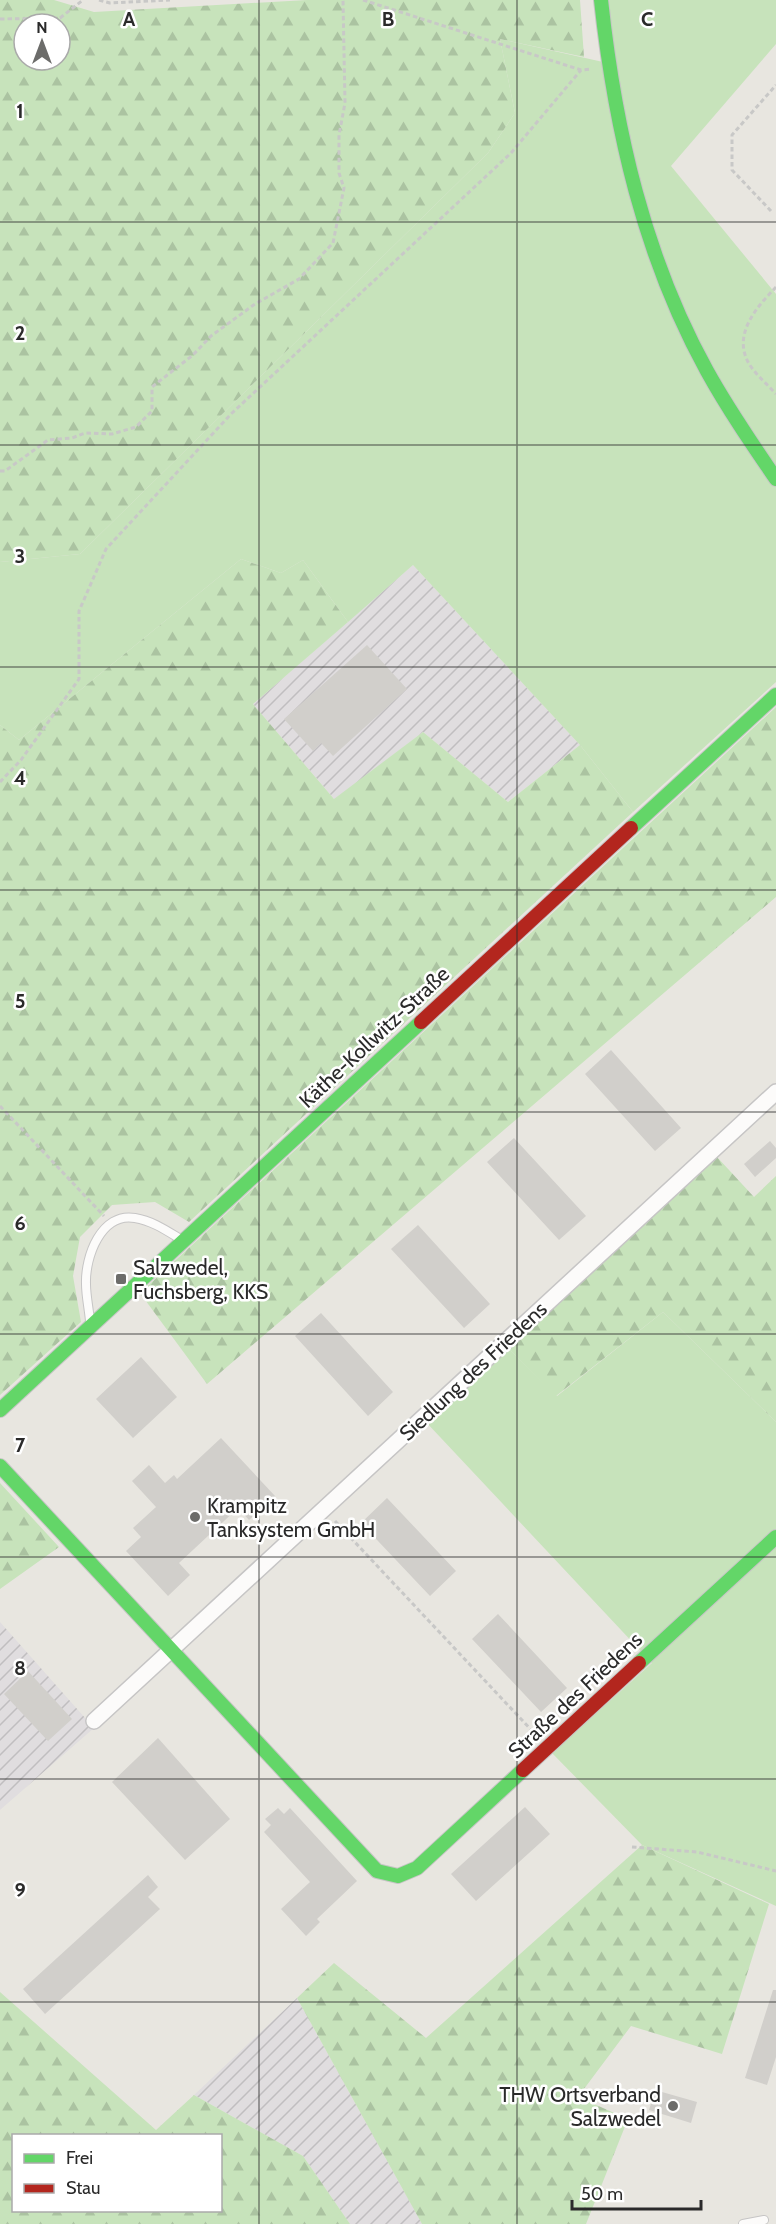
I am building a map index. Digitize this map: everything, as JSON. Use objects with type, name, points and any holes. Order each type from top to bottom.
[{"type":"main road","points":[[601,0],[608,68],[630,179],[665,283],[709,376],[738,425],[776,479]]},
{"type":"main road","name":"Käthe-Kollwitz-Straße","points":[[0,1410],[776,695]]},
{"type":"main road","points":[[0,1466],[169,1650]]},
{"type":"main road","name":"Straße des Friedens","points":[[169,1650],[377,1871],[398,1876],[417,1868],[776,1537]]},
{"type":"street","name":"Siedlung des Friedens","points":[[94,1721],[776,1092]]},
{"type":"lane","points":[[91,1326],[86,1282],[92,1246],[111,1223],[132,1217],[155,1223],[183,1241]]},
{"type":"lane","points":[[743,2224],[764,2220]]},
{"type":"path","points":[[0,19],[60,18],[83,0]]},
{"type":"path","points":[[99,0],[110,3],[170,0]]},
{"type":"path","points":[[0,471],[4,471],[48,440],[72,438],[85,433],[112,434],[136,427],[152,411],[152,387],[193,355],[212,336],[255,304],[299,279],[333,243],[344,188],[339,173],[339,135],[345,103],[344,0]]},
{"type":"path","points":[[363,0],[580,70],[608,68]]},
{"type":"path","points":[[0,782],[21,760],[79,679],[79,611],[106,549],[231,414],[511,153],[580,70]]},
{"type":"path","points":[[771,211],[732,170],[732,135],[776,85]]},
{"type":"path","points":[[776,287],[753,310],[742,342],[748,362],[776,394]]},
{"type":"path","points":[[0,1106],[111,1223]]},
{"type":"path","points":[[323,1509],[548,1748]]},
{"type":"path","points":[[632,1847],[697,1852],[776,1871]]},
{"type":"shaded area","points":[[413,565],[580,745],[508,802],[423,732],[335,800],[253,704]]},
{"type":"shaded area","points":[[0,1622],[94,1728],[0,1810]]},
{"type":"shaded area","points":[[297,1998],[422,2224],[350,2224],[303,2156],[194,2095]]},
{"type":"green space","points":[[0,0],[54,0],[94,12],[307,0],[580,0],[584,57],[500,39],[515,113],[488,153],[80,554],[0,562]]},
{"type":"green space","points":[[609,0],[776,0],[776,44],[671,166],[776,294],[776,682],[633,812],[580,745],[413,565],[348,622],[303,560],[281,573],[241,559],[19,740],[0,725],[0,562],[80,554],[488,153],[515,113],[500,39],[612,64]]},
{"type":"green space","points":[[241,559],[281,573],[303,560],[348,622],[253,704],[334,799],[423,732],[508,802],[580,745],[633,812],[189,1222],[155,1202],[112,1205],[80,1237],[73,1276],[81,1322],[0,1395],[0,725],[19,740]]},
{"type":"green space","points":[[776,707],[776,897],[207,1384],[140,1293]]},
{"type":"green space","points":[[717,1157],[754,1197],[776,1176],[776,1422],[663,1312],[556,1396],[506,1346]]},
{"type":"green space","points":[[663,1312],[776,1422],[776,1906],[642,1845],[552,1753],[652,1663],[425,1421],[506,1346],[557,1396]]},
{"type":"green space","points":[[0,1483],[59,1547],[0,1589]]},
{"type":"green space","points":[[642,1845],[769,1904],[722,2054],[631,2026],[578,2097],[628,2119],[586,2224],[422,2224],[297,1998],[334,1963],[426,2038]]},
{"type":"green space","points":[[0,1992],[156,2130],[194,2095],[303,2156],[350,2224],[0,2224]]},
{"type":"building","points":[[367,645],[407,689],[333,756],[321,743],[313,751],[284,719]]},
{"type":"building","points":[[611,1050],[681,1128],[655,1151],[585,1074]]},
{"type":"building","points":[[514,1138],[586,1216],[559,1240],[487,1162]]},
{"type":"building","points":[[770,1141],[776,1148],[776,1158],[755,1177],[744,1164]]},
{"type":"building","points":[[418,1225],[490,1304],[464,1328],[391,1249]]},
{"type":"building","points":[[321,1313],[393,1392],[368,1416],[295,1336]]},
{"type":"building","points":[[141,1357],[177,1397],[133,1438],[96,1399]]},
{"type":"building","name":"Krampitz Tanksystem GmbH","points":[[221,1438],[275,1496],[249,1520],[238,1508],[179,1563],[190,1575],[168,1596],[126,1551],[141,1537],[133,1528],[156,1507],[132,1481],[149,1465],[165,1483],[174,1475],[177,1479]]},
{"type":"building","points":[[387,1498],[456,1571],[430,1596],[361,1523]]},
{"type":"building","points":[[498,1614],[567,1688],[541,1712],[472,1639]]},
{"type":"building","points":[[28,1671],[72,1719],[48,1741],[4,1694]]},
{"type":"building","points":[[158,1738],[230,1819],[185,1860],[112,1782]]},
{"type":"building","points":[[525,1807],[550,1834],[476,1901],[451,1874]]},
{"type":"building","points":[[278,1808],[284,1814],[290,1808],[357,1881],[317,1919],[320,1922],[306,1936],[281,1909],[310,1882],[264,1832],[271,1825],[265,1819]]},
{"type":"building","points":[[148,1875],[158,1887],[148,1897],[160,1909],[45,2014],[23,1989]]},
{"type":"building","points":[[773,1990],[776,1990],[776,2057],[767,2085],[745,2078]]},
{"type":"building","name":"THW Ortsverband Salzwedel","points":[[655,2090],[697,2102],[691,2123],[649,2110]]},
{"type":"traffic: fast","points":[[601,0],[624,144],[649,238],[685,328],[707,371],[776,479]]},
{"type":"traffic: fast","points":[[631,828],[776,695]]},
{"type":"traffic: fast","points":[[0,1410],[421,1022]]},
{"type":"traffic: fast","points":[[0,1466],[377,1871],[398,1876],[417,1868],[523,1770]]},
{"type":"traffic: fast","points":[[639,1663],[776,1537]]},
{"type":"traffic: jam","points":[[421,1022],[631,828]]},
{"type":"traffic: jam","points":[[523,1770],[639,1663]]},
{"type":"place","name":"Salzwedel, Fuchsberg, KKS","points":[[121,1279]]},
{"type":"place","name":"Krampitz Tanksystem GmbH","points":[[195,1517]]},
{"type":"place","name":"THW Ortsverband Salzwedel","points":[[673,2106]]}]
